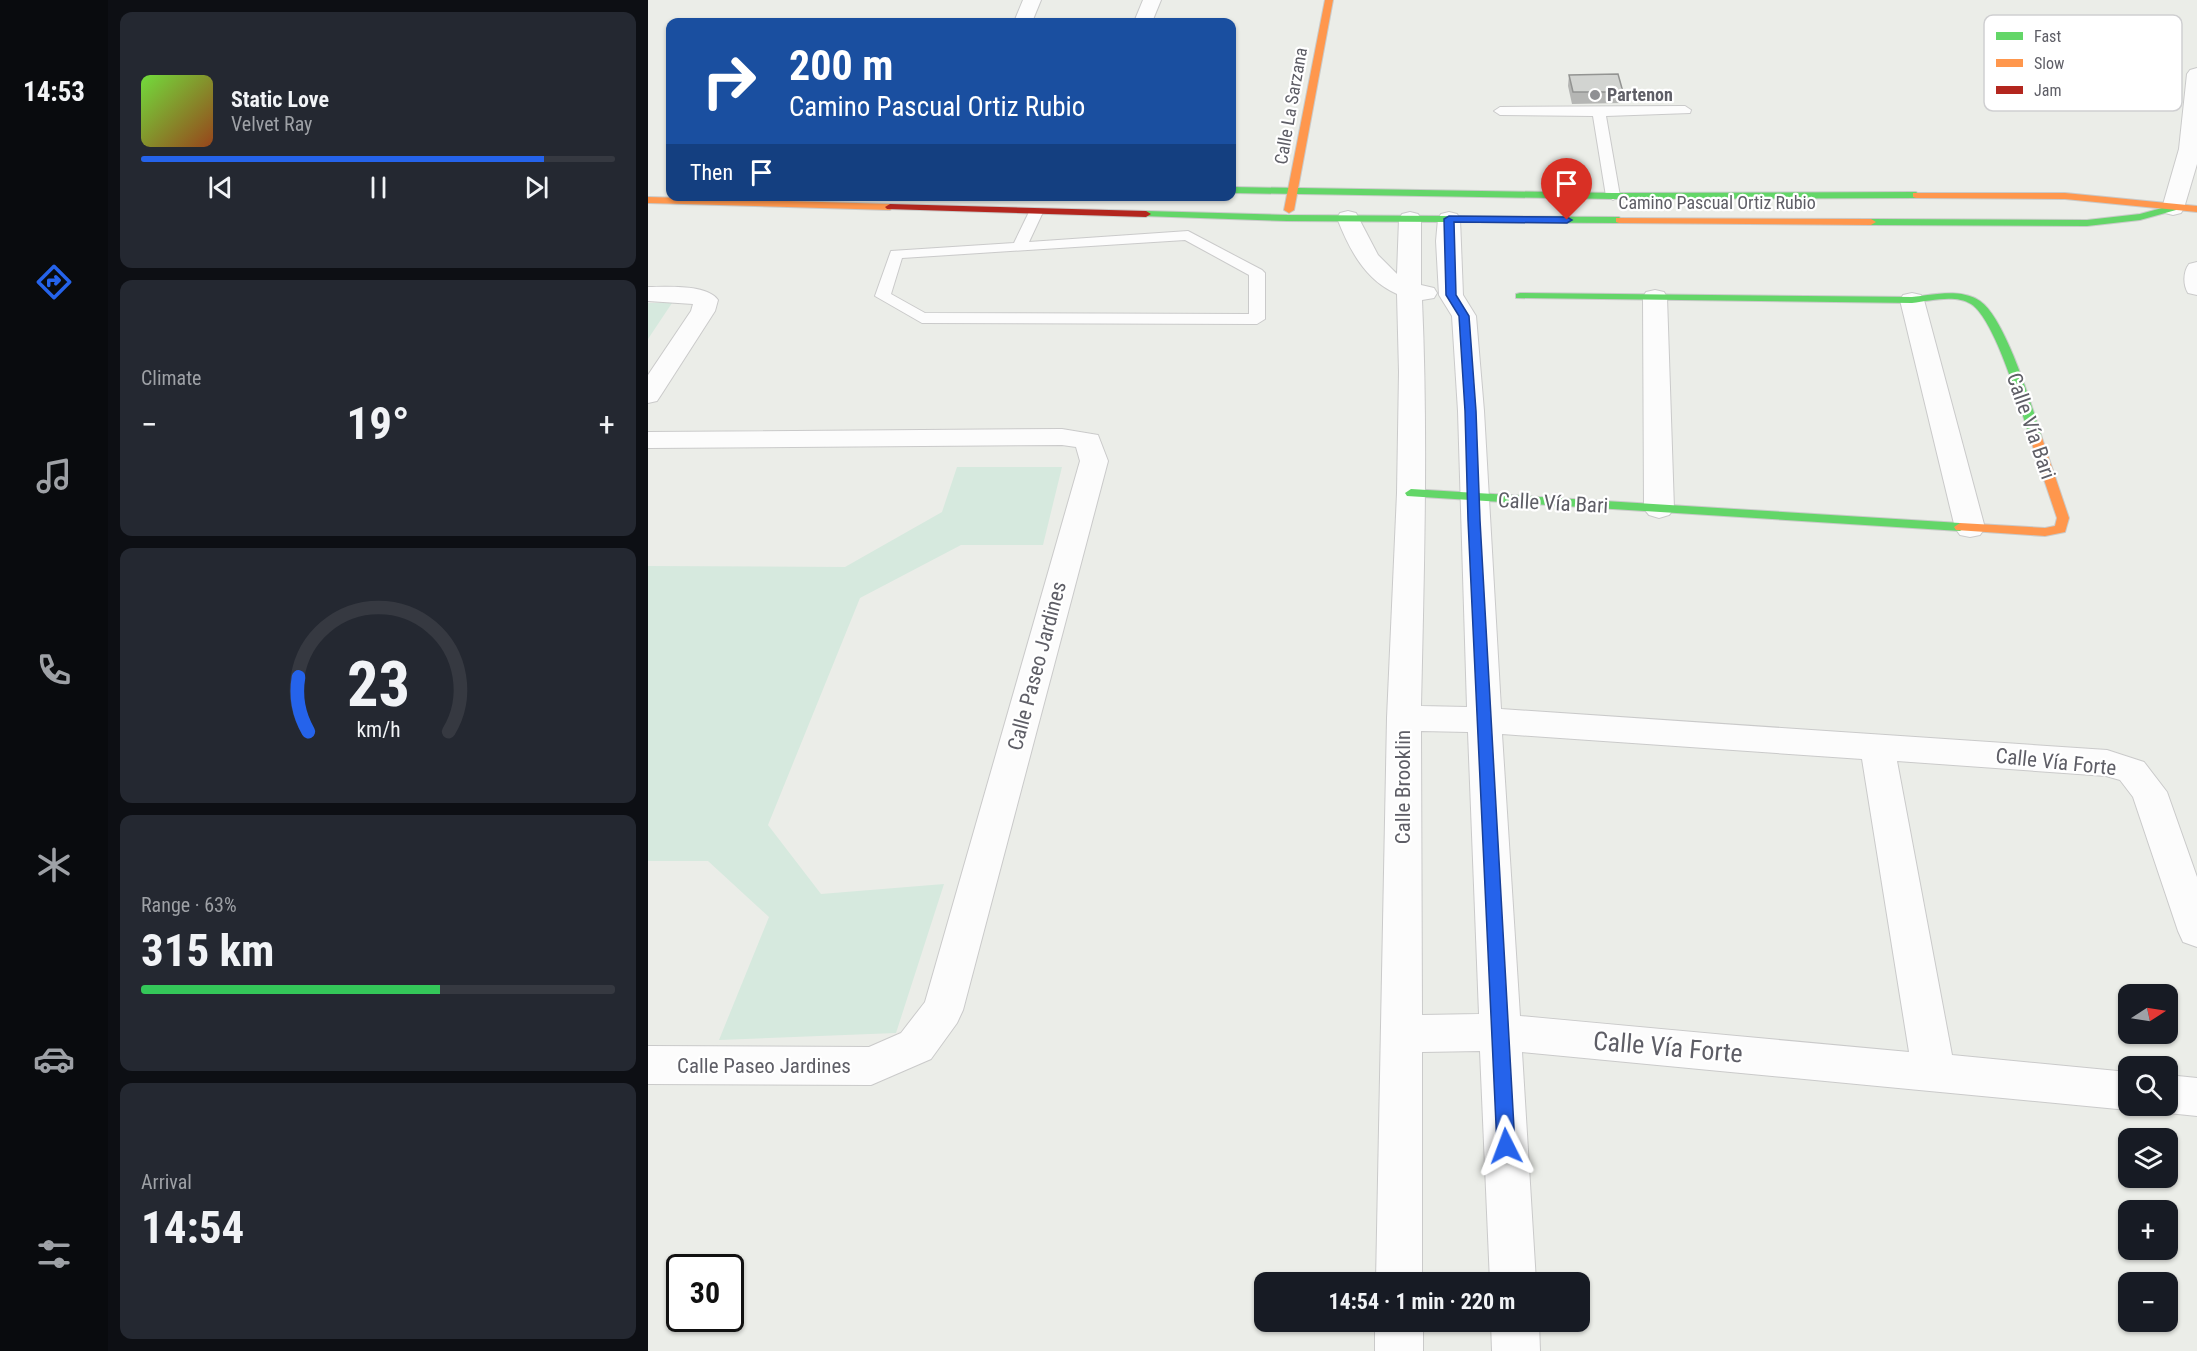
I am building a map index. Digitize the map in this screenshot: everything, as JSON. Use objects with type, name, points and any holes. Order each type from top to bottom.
[{"type":"street","points":[[1025,18],[1032,0]]},
{"type":"street","points":[[1145,18],[1152,0]]},
{"type":"street","name":"Calle La Sarzana","points":[[1287,218],[1329,0]]},
{"type":"street","points":[[2173,208],[2175,194],[2185,172],[2192,130],[2197,74]]},
{"type":"street","name":"Camino Pascual Ortiz Rubio","points":[[1236,190],[1613,196],[2070,196],[2197,209]]},
{"type":"street","points":[[2070,196],[2086,210],[2087,223]]},
{"type":"street","name":"Camino Pascual Ortiz Rubio","points":[[648,200],[666,201]]},
{"type":"street","name":"Camino Pascual Ortiz Rubio","points":[[680,201],[1287,218],[2087,223],[2140,217],[2173,208]]},
{"type":"street","points":[[1348,218],[1361,251],[1372,265],[1410,292],[1451,295]]},
{"type":"street","name":"Calle Brooklin","points":[[1399,1272],[1404,718],[1411,493],[1410,219]]},
{"type":"street","points":[[1449,219],[1451,295],[1464,316],[1471,411],[1473,498],[1513,1272]]},
{"type":"street","points":[[2197,269],[2197,288]]},
{"type":"street","points":[[648,294],[691,295],[706,300],[704,311],[648,395]]},
{"type":"street","name":"Calle Vía Bari","points":[[1411,493],[1970,528],[2045,532],[2061,529],[2063,518],[2016,377],[1984,309],[1977,302],[1960,297],[1912,300],[1520,296]]},
{"type":"street","points":[[1655,297],[1659,509]]},
{"type":"street","points":[[1912,300],[1970,528]]},
{"type":"street","name":"Calle Paseo Jardines","points":[[648,440],[1062,436],[1088,441],[1094,460],[943,1010],[916,1046],[871,1066],[648,1065]]},
{"type":"street","name":"Calle Vía Forte","points":[[1404,718],[1484,720],[2107,763],[2132,771],[2149,792],[2197,931]]},
{"type":"street","points":[[1877,746],[1934,1073]]},
{"type":"street","name":"Calle Vía Forte","points":[[1402,1034],[1501,1032],[2118,1090]]},
{"type":"street","points":[[2178,1095],[2197,1097]]},
{"type":"street","points":[[1399,1332],[1399,1351]]},
{"type":"street","points":[[1515,1332],[1516,1351]]},
{"type":"lane","points":[[1500,111],[1685,110]]},
{"type":"lane","points":[[1599,112],[1613,196]]},
{"type":"lane","points":[[1019,247],[1036,212]]},
{"type":"lane","points":[[1188,235],[1257,273],[1257,319],[922,318],[883,296],[896,254],[1019,247],[1188,235]]},
{"type":"green space","points":[[648,303],[672,303],[648,339]]},
{"type":"green space","points":[[957,467],[1062,467],[1043,545],[961,545],[860,598],[768,825],[821,894],[944,884],[896,1033],[719,1040],[769,917],[708,861],[648,861],[648,566],[845,567],[942,512]]},
{"type":"building","points":[[1618,74],[1623,92],[1573,92],[1569,75]]},
{"type":"traffic: fast","points":[[1236,190],[1613,196],[1916,195]]},
{"type":"traffic: fast","points":[[1871,222],[2087,223],[2140,217],[2173,208]]},
{"type":"traffic: fast","points":[[1146,214],[1287,218],[1619,220]]},
{"type":"traffic: fast","points":[[1520,296],[1912,300],[1953,297],[1969,300],[1984,311],[2002,344],[2036,438]]},
{"type":"traffic: fast","points":[[1411,493],[1960,527]]},
{"type":"traffic: slow","points":[[1289,210],[1329,0]]},
{"type":"traffic: slow","points":[[1916,195],[2065,196],[2197,209]]},
{"type":"traffic: slow","points":[[648,200],[666,201]]},
{"type":"traffic: slow","points":[[683,201],[890,207]]},
{"type":"traffic: slow","points":[[1619,220],[1871,222]]},
{"type":"traffic: slow","points":[[1960,527],[2045,532],[2061,529],[2063,518],[2036,438]]},
{"type":"traffic: jam","points":[[890,207],[1146,214]]},
{"type":"place","name":"Partenon","points":[[1595,95]]},
{"type":"route","points":[[1506,1146],[1474,520],[1471,411],[1464,316],[1451,295],[1449,219],[1567,220]]}]
